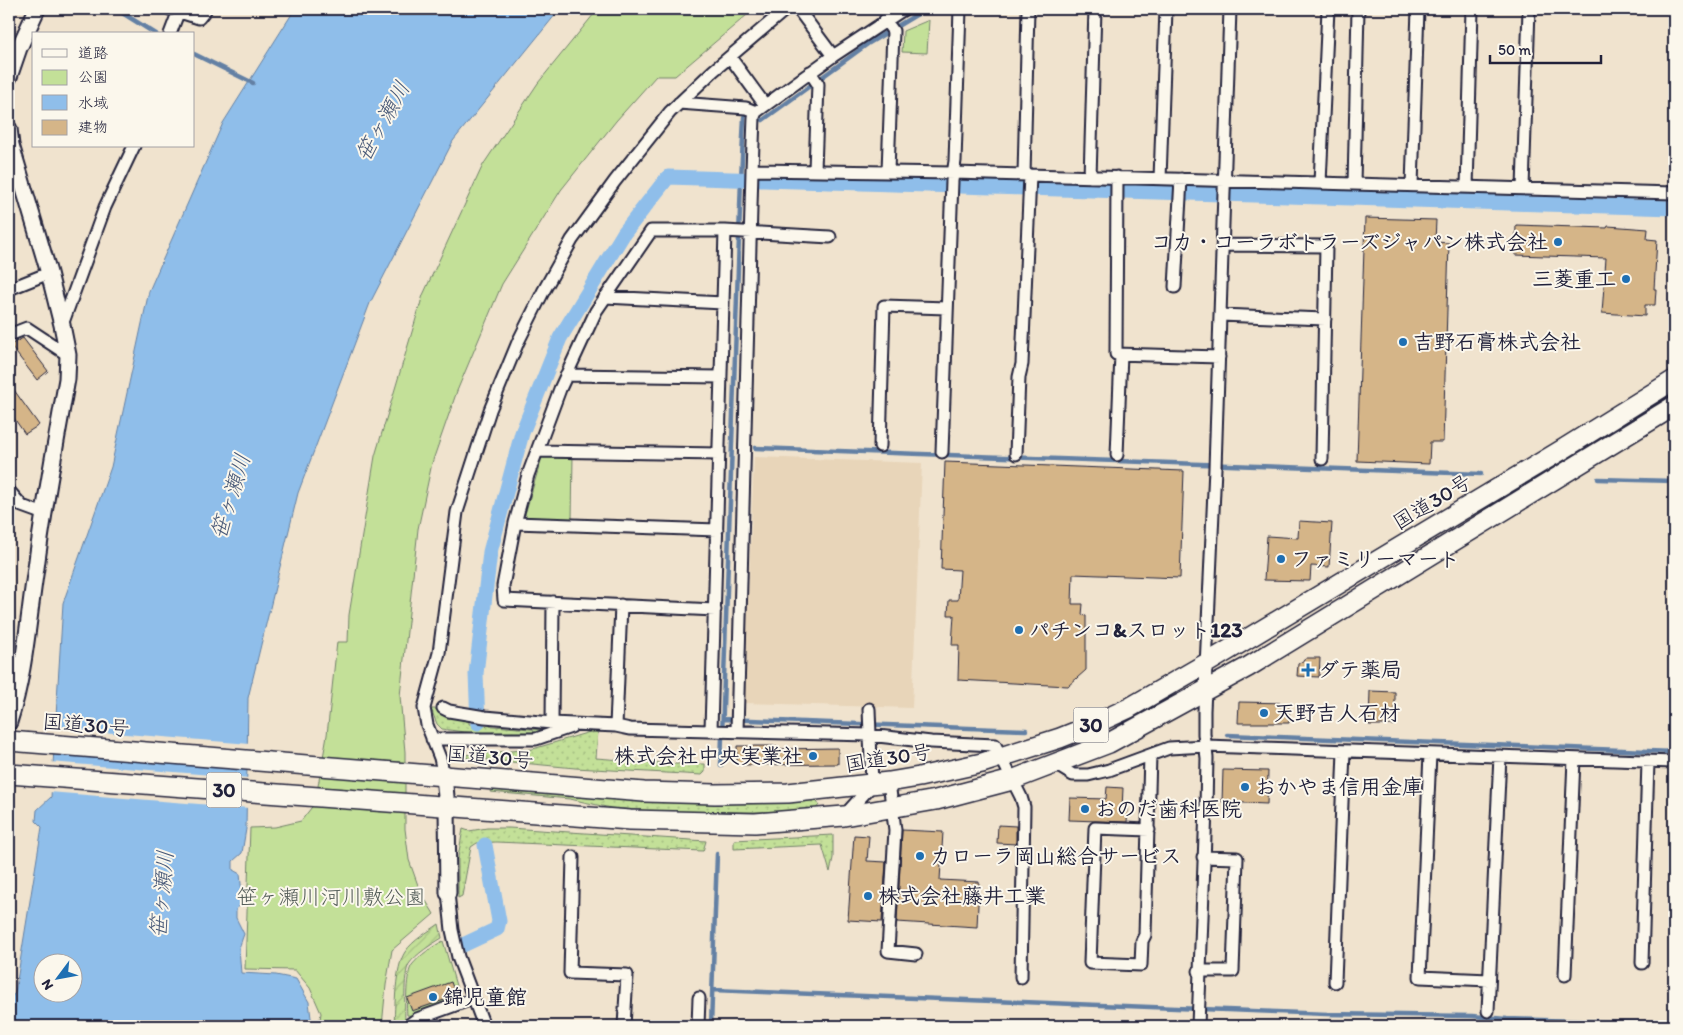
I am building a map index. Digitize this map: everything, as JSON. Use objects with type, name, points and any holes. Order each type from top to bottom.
[{"type":"highway","name":"国道30号","points":[[18,742],[644,792],[715,794],[886,793],[936,800],[1007,769],[1060,738],[1129,708],[1208,663],[1565,448],[1674,380]]},
{"type":"highway","name":"国道30号","points":[[16,775],[630,820],[756,823],[844,816],[919,777],[1007,769],[1031,773],[1109,743],[1248,667],[1674,406]]},
{"type":"street","points":[[10,69],[37,9]]},
{"type":"street","points":[[171,31],[174,11],[199,18],[206,9]]},
{"type":"street","points":[[484,1026],[472,999],[458,957],[452,930],[448,893],[447,807],[444,776],[440,758],[427,725],[424,708],[439,653],[457,512],[490,410],[518,342],[570,243],[615,181],[670,112],[786,9]]},
{"type":"street","points":[[798,9],[833,56]]},
{"type":"street","points":[[942,452],[952,182],[956,161],[960,9]]},
{"type":"street","points":[[1016,454],[1019,377],[1022,364],[1028,181],[1028,9]]},
{"type":"street","points":[[1090,176],[1094,9]]},
{"type":"street","points":[[1160,178],[1166,9]]},
{"type":"street","points":[[1198,1026],[1206,800],[1206,746],[1204,734],[1230,9]]},
{"type":"street","points":[[1320,183],[1328,9]]},
{"type":"street","points":[[1354,184],[1358,9]]},
{"type":"street","points":[[1412,185],[1418,9]]},
{"type":"street","points":[[1467,186],[1472,9]]},
{"type":"street","points":[[1523,188],[1529,9]]},
{"type":"street","points":[[728,727],[715,610],[723,302],[738,231],[752,187],[754,117],[761,109],[814,78],[833,56],[889,26],[899,10]]},
{"type":"street","points":[[888,172],[889,26]]},
{"type":"street","points":[[730,57],[761,109]]},
{"type":"street","points":[[814,78],[815,170]]},
{"type":"street","points":[[679,103],[761,109]]},
{"type":"street","points":[[9,129],[11,145],[49,273],[68,355],[67,379],[16,695],[9,722]]},
{"type":"street","points":[[62,325],[105,207],[133,148]]},
{"type":"street","points":[[752,172],[815,170],[888,172],[952,182],[1028,181],[1090,176],[1117,186],[1160,178],[1181,189],[1225,190],[1320,183],[1674,193]]},
{"type":"street","points":[[1117,186],[1116,354],[1219,357]]},
{"type":"street","points":[[1175,287],[1181,189]]},
{"type":"street","points":[[715,610],[504,600],[503,586],[514,523],[528,475],[566,375],[596,311],[651,231],[738,231],[830,236]]},
{"type":"street","points":[[728,727],[738,231]]},
{"type":"street","points":[[1223,245],[1326,246],[1322,459]]},
{"type":"street","points":[[9,289],[49,273]]},
{"type":"street","points":[[606,297],[723,302]]},
{"type":"street","points":[[880,446],[884,306],[947,308]]},
{"type":"street","points":[[1220,315],[1325,319]]},
{"type":"street","points":[[9,335],[27,328],[68,355]]},
{"type":"street","points":[[1117,455],[1121,354]]},
{"type":"street","points":[[566,375],[721,377]]},
{"type":"street","points":[[537,450],[719,454]]},
{"type":"street","points":[[9,491],[22,506],[44,514]]},
{"type":"street","points":[[514,523],[717,530]]},
{"type":"street","points":[[552,723],[553,602]]},
{"type":"street","points":[[616,726],[621,606]]},
{"type":"street","points":[[443,708],[449,711],[485,717],[616,726],[630,729],[696,731],[728,727],[869,733],[931,742],[995,745],[1024,807],[1021,977]]},
{"type":"street","points":[[869,713],[869,733],[895,830],[888,951],[916,954]]},
{"type":"street","points":[[432,738],[536,739],[577,724]]},
{"type":"street","points":[[1055,764],[1073,775],[1088,775],[1109,770],[1169,748],[1206,746],[1674,762]]},
{"type":"street","points":[[1335,982],[1344,751]]},
{"type":"street","points":[[1430,754],[1420,977],[1489,980]]},
{"type":"street","points":[[1149,830],[1094,828],[1090,963],[1140,965],[1144,935],[1149,830],[1150,755]]},
{"type":"street","points":[[1488,1011],[1500,756]]},
{"type":"street","points":[[1565,975],[1574,759]]},
{"type":"street","points":[[1642,963],[1648,761]]},
{"type":"street","points":[[844,816],[886,793]]},
{"type":"street","points":[[573,857],[570,973],[627,975],[624,1026]]},
{"type":"street","points":[[1199,971],[1233,971],[1237,858],[1203,857]]},
{"type":"street","points":[[698,1026],[699,998]]},
{"type":"street","points":[[410,1026],[417,1019],[472,999]]},
{"type":"shaded area","points":[[754,457],[922,463],[912,708],[744,703]]},
{"type":"green space","name":"笹ヶ瀬川河川敷公園","points":[[598,9],[754,9],[675,76],[656,76],[616,121],[561,190],[502,284],[457,391],[432,463],[418,529],[400,696],[405,752],[405,829],[409,860],[420,891],[434,914],[392,950],[382,1026],[319,1026],[321,1013],[310,988],[295,970],[245,969],[250,828],[275,827],[301,821],[315,803],[327,735],[337,642],[348,642],[349,615],[375,456],[423,295],[483,165],[538,83]]},
{"type":"green space","points":[[929,20],[927,53],[902,52],[903,31]]},
{"type":"green space","points":[[573,455],[572,521],[529,519],[525,514],[542,457]]},
{"type":"green space","points":[[431,709],[440,709],[446,716],[469,721],[469,724],[543,730],[524,735],[510,735],[479,734],[442,729],[437,724]]},
{"type":"green space","points":[[598,731],[596,758],[673,764],[705,764],[705,772],[702,775],[575,768],[458,757],[533,749]]},
{"type":"green space","points":[[492,786],[666,802],[724,804],[816,800],[819,805],[815,810],[665,812],[611,808],[570,799],[490,792]]},
{"type":"green space","points":[[487,828],[706,841],[703,851],[496,842],[477,843],[471,847],[462,896],[458,898],[458,857],[463,829],[469,831]]},
{"type":"green space","points":[[833,835],[833,858],[830,872],[822,845],[734,849],[734,840]]},
{"type":"green space","points":[[439,924],[442,938],[420,953],[409,964],[405,985],[405,1026],[394,1026],[399,967],[405,952],[421,936]]},
{"type":"green space","points":[[443,941],[459,996],[456,999],[414,1016],[407,1015],[407,989],[410,969],[422,955]]},
{"type":"water","name":"笹ヶ瀬川","points":[[295,9],[560,9],[453,141],[370,303],[298,493],[248,698],[246,829],[242,853],[233,861],[233,870],[240,874],[243,903],[236,909],[236,918],[244,934],[239,948],[241,973],[276,975],[296,979],[309,1002],[312,1026],[9,1026],[9,1000],[15,993],[42,827],[36,821],[37,810],[51,797],[63,603],[111,467],[149,291],[223,123]]},
{"type":"pier","points":[[52,728],[250,744],[249,769],[51,753]]},
{"type":"pier","points":[[50,762],[249,778],[249,808],[49,792]]},
{"type":"building","name":"吉野石膏株式会社","points":[[1365,218],[1436,220],[1435,242],[1449,243],[1443,442],[1430,442],[1429,464],[1357,461]]},
{"type":"building","points":[[1516,225],[1607,228],[1608,226],[1648,229],[1647,239],[1657,240],[1655,305],[1645,305],[1645,316],[1602,313],[1606,258],[1515,255]]},
{"type":"building","points":[[23,338],[48,371],[37,380],[10,345]]},
{"type":"building","points":[[9,383],[39,425],[25,434],[9,411]]},
{"type":"building","points":[[945,462],[1184,471],[1180,578],[1073,574],[1072,604],[1083,604],[1082,615],[1086,616],[1086,670],[1068,686],[958,680],[959,645],[952,645],[954,615],[948,615],[949,600],[958,600],[960,570],[941,569]]},
{"type":"building","points":[[1299,521],[1332,523],[1329,567],[1311,566],[1310,581],[1264,580],[1267,536],[1298,538]]},
{"type":"building","name":"ダテ薬局","points":[[1307,658],[1320,658],[1319,677],[1297,676],[1298,664]]},
{"type":"building","points":[[1370,691],[1395,692],[1395,725],[1369,725]]},
{"type":"building","name":"天野吉人石材","points":[[1239,702],[1289,703],[1289,723],[1238,723]]},
{"type":"building","points":[[737,746],[778,746],[778,749],[838,748],[838,764],[737,765]]},
{"type":"building","name":"おかやま信用金庫","points":[[1223,770],[1268,771],[1267,804],[1222,802]]},
{"type":"building","points":[[1107,787],[1123,788],[1122,809],[1128,809],[1127,822],[1069,820],[1070,798],[1106,799]]},
{"type":"building","points":[[998,825],[1016,826],[1016,844],[997,843]]},
{"type":"building","name":"カローラ岡山総合サービス","points":[[902,830],[943,832],[940,880],[979,882],[977,927],[897,922]]},
{"type":"building","name":"株式会社藤井工業","points":[[854,835],[869,836],[867,861],[886,862],[882,922],[848,920]]},
{"type":"building","points":[[451,982],[456,996],[412,1011],[407,998]]},
{"type":"waterway","points":[[116,9],[153,32]]},
{"type":"waterway","points":[[763,120],[869,43],[926,9]]},
{"type":"waterway","points":[[195,54],[253,83]]},
{"type":"waterway","points":[[721,766],[744,117]]},
{"type":"waterway","points":[[478,723],[476,674],[490,552],[522,433],[560,338],[624,233],[668,177],[1674,208]]},
{"type":"waterway","points":[[755,448],[1481,474]]},
{"type":"waterway","points":[[1598,479],[1674,481]]},
{"type":"waterway","points":[[723,719],[1026,730]]},
{"type":"waterway","points":[[1227,735],[1674,752]]},
{"type":"waterway","points":[[463,945],[497,929],[499,921],[485,845]]},
{"type":"waterway","points":[[711,1026],[717,854]]},
{"type":"waterway","points":[[713,990],[1327,1014],[1472,1016],[1507,1019],[1674,1024]]},
{"type":"place","name":"コカ・コーラボトラーズジャパン株式会社","points":[[1558,242]]},
{"type":"place","name":"三菱重工","points":[[1626,279]]},
{"type":"place","name":"吉野石膏株式会社","points":[[1403,342]]},
{"type":"place","name":"ファミリーマート","points":[[1281,559]]},
{"type":"place","name":"パチンコ&スロット123","points":[[1019,630]]},
{"type":"place","name":"ダテ薬局","points":[[1308,670]]},
{"type":"place","name":"天野吉人石材","points":[[1264,713]]},
{"type":"place","name":"株式会社中央実業社","points":[[813,756]]},
{"type":"place","name":"おかやま信用金庫","points":[[1245,787]]},
{"type":"place","name":"おのだ歯科医院","points":[[1085,809]]},
{"type":"place","name":"カローラ岡山総合サービス","points":[[920,856]]},
{"type":"place","name":"株式会社藤井工業","points":[[868,896]]},
{"type":"place","name":"錦児童館","points":[[433,997]]}]
